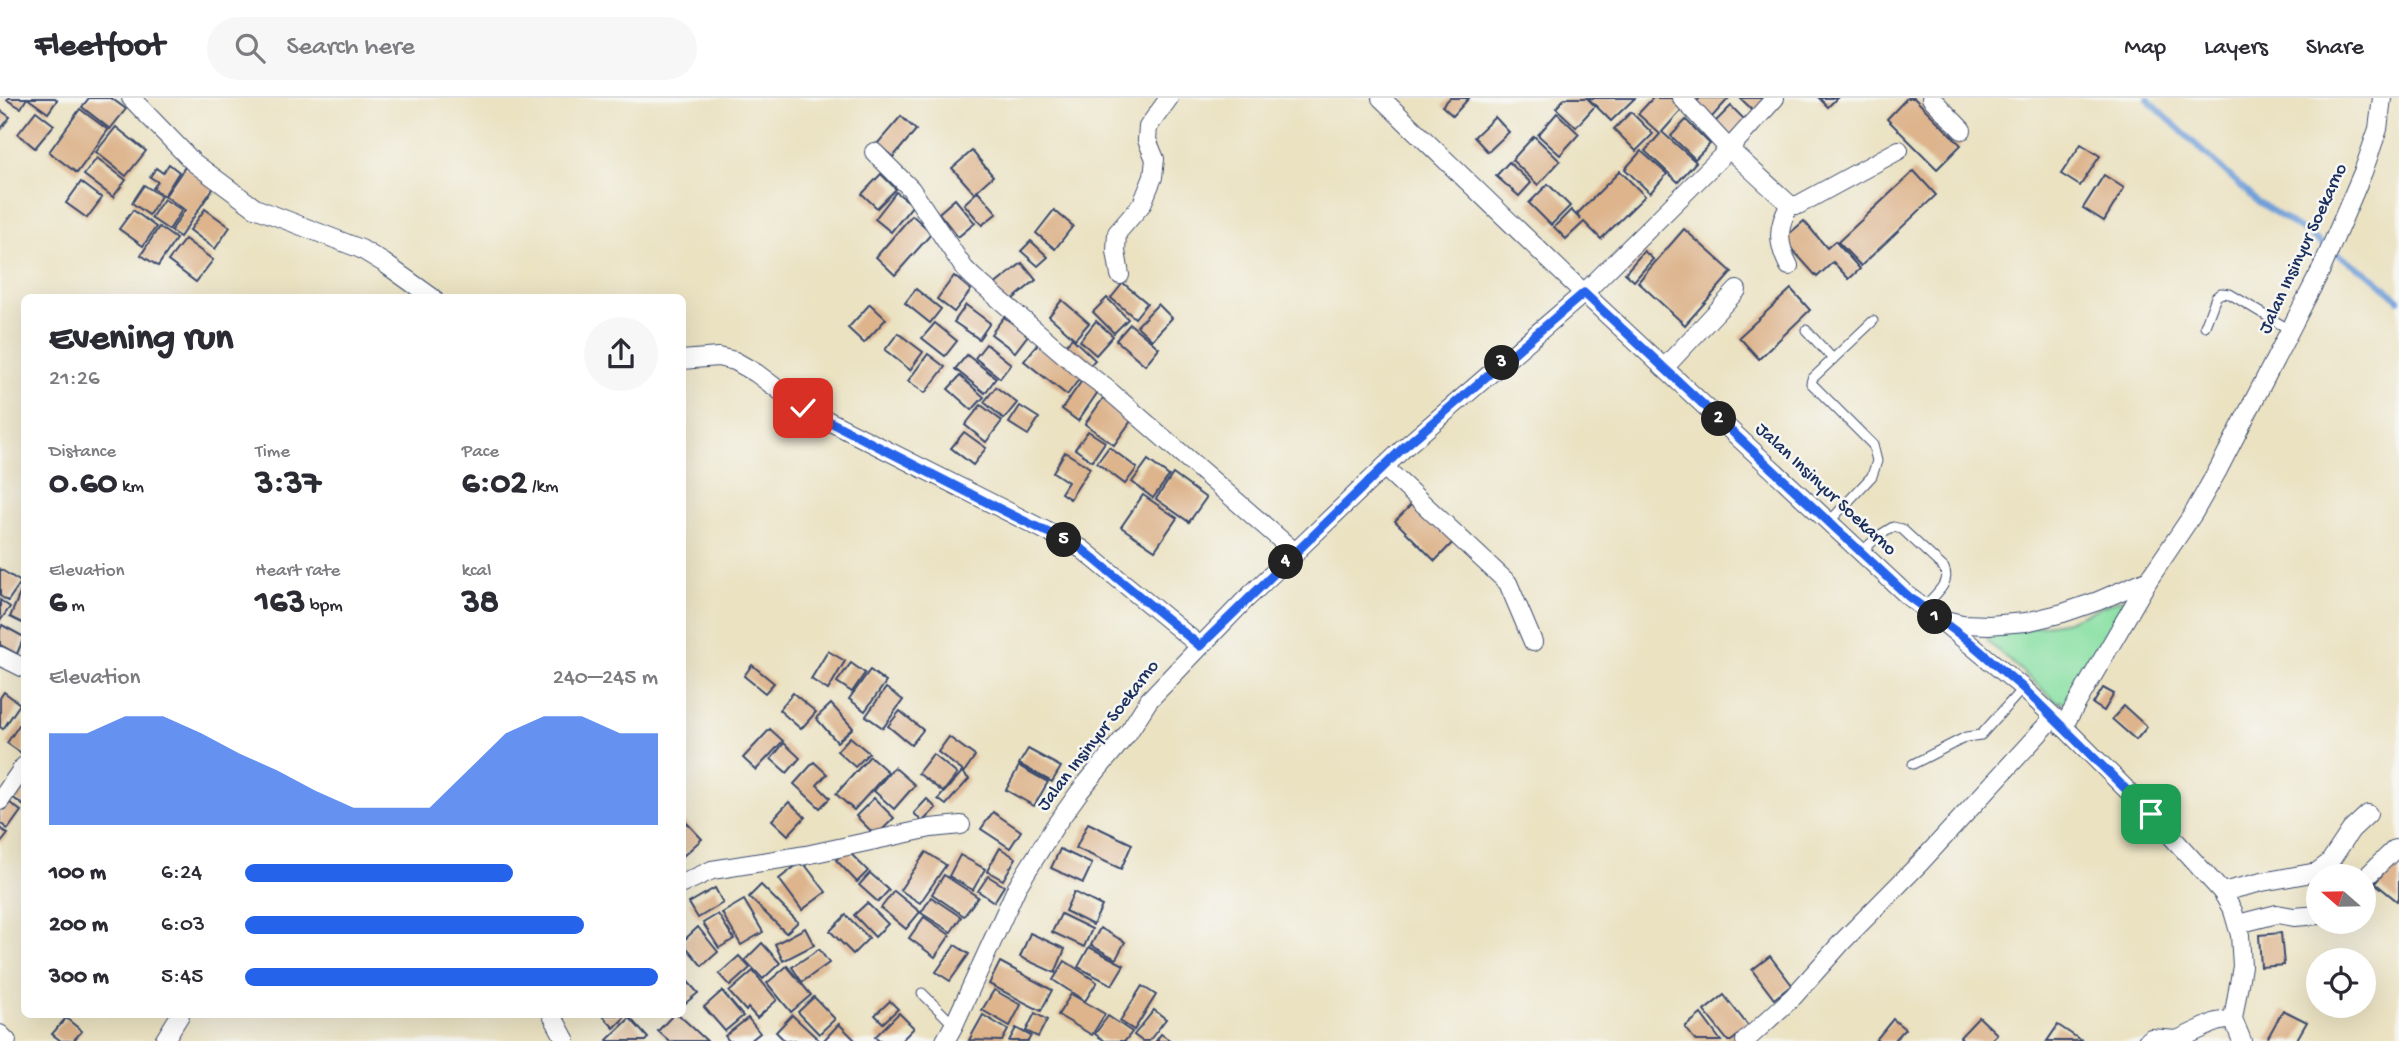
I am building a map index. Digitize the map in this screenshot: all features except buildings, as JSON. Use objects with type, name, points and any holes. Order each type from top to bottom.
[{"type":"street","points":[[131,98],[193,162],[254,208],[360,249],[384,262],[428,294]]},
{"type":"street","points":[[1120,275],[1116,251],[1117,233],[1142,204],[1153,177],[1155,159],[1147,140],[1148,127],[1169,98]]},
{"type":"street","points":[[1381,98],[1584,293],[1728,149],[1775,98]]},
{"type":"street","points":[[1682,98],[1728,149],[1790,205],[1798,205],[1899,150]]},
{"type":"street","points":[[1931,98],[1962,130]]},
{"type":"street","name":"Jalan Insinyur Soekarno","points":[[1745,1041],[1793,997],[1842,942],[2059,722],[2193,514],[2218,470],[2321,270],[2340,227],[2378,130],[2382,98]]},
{"type":"street","points":[[874,152],[911,189],[964,268],[1296,553]]},
{"type":"street","points":[[1789,266],[1780,248],[1779,236],[1790,205]]},
{"type":"street","points":[[1664,368],[1737,290]]},
{"type":"street","name":"Jalan Insinyur Soekarno","points":[[950,1033],[1017,887],[1080,790],[1128,733],[1149,700],[1200,646],[1384,467],[1584,293],[1861,552],[1930,613],[1966,639],[2059,722],[2151,814],[2222,892],[2238,924]]},
{"type":"street","points":[[686,360],[718,357],[735,361],[803,408],[1082,549],[1200,646]]},
{"type":"street","points":[[1384,467],[1508,583],[1533,642]]},
{"type":"street","points":[[1930,613],[1962,624],[2026,622],[2098,601],[2149,579]]},
{"type":"street","points":[[0,656],[21,666]]},
{"type":"street","points":[[0,800],[21,770]]},
{"type":"street","points":[[2222,892],[2317,872],[2329,863],[2351,830],[2368,814]]},
{"type":"street","points":[[686,882],[712,870],[806,855],[931,828],[961,825]]},
{"type":"street","points":[[2376,867],[2395,849]]},
{"type":"street","points":[[2242,1041],[2233,1018],[2242,967],[2238,924],[2277,914],[2294,918],[2306,917]]},
{"type":"street","points":[[163,1041],[178,1018]]},
{"type":"street","points":[[554,1018],[566,1041]]},
{"type":"street","points":[[2147,1041],[2151,1038],[2177,1040],[2216,1022],[2233,1018]]},
{"type":"street","points":[[0,1034],[7,1041]]},
{"type":"lane","points":[[2205,326],[2216,297],[2221,293],[2230,294],[2290,330]]},
{"type":"lane","points":[[1829,522],[1872,476],[1877,461],[1872,445],[1811,383],[1812,379],[1873,321]]},
{"type":"lane","points":[[1806,330],[1833,359]]},
{"type":"lane","points":[[1861,552],[1893,527],[1902,529],[1944,568],[1947,574],[1946,582],[1930,613]]},
{"type":"lane","points":[[1913,764],[1966,737],[1981,735],[2023,688]]},
{"type":"lane","points":[[922,993],[950,1033]]},
{"type":"green space","points":[[2121,599],[2125,600],[2126,605],[2067,702],[2056,701],[1987,641],[1990,635],[2067,621]]},
{"type":"waterway","points":[[2148,98],[2257,201],[2376,279],[2399,300]]},
{"type":"route","points":[[803,408],[1082,549],[1200,646],[1404,447],[1584,293],[1909,597],[1966,639],[2023,688],[2151,814]]}]
